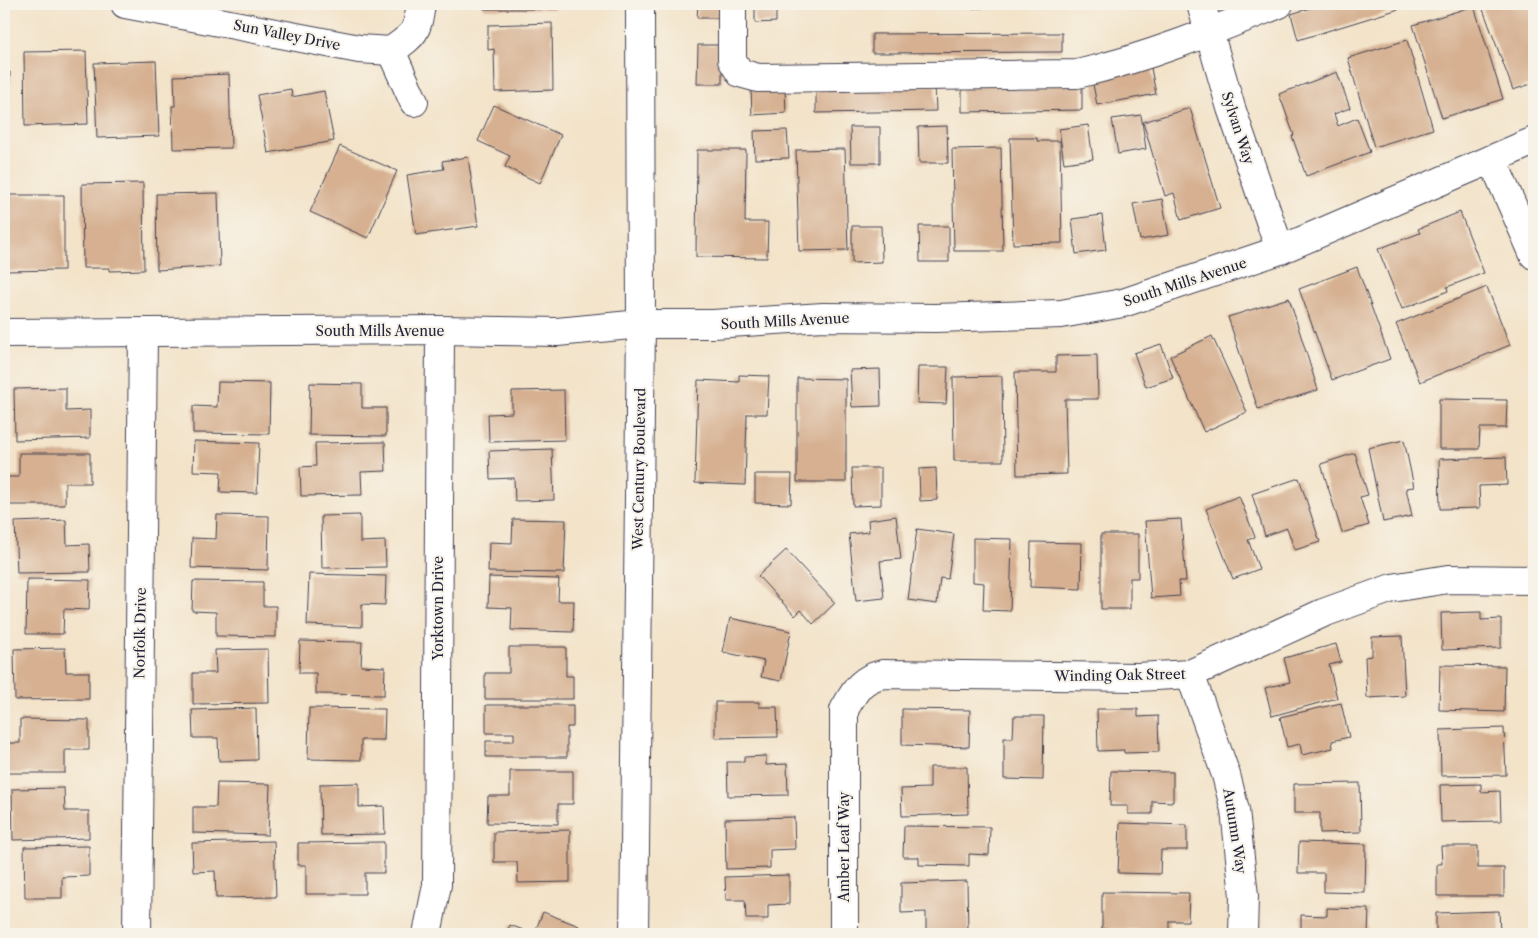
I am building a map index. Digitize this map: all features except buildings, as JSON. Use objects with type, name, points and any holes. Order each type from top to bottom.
[{"type":"street","name":"Sun Valley Drive","points":[[125,4],[359,49],[391,51]]},
{"type":"street","points":[[414,102],[391,51],[408,39],[418,26],[421,4]]},
{"type":"street","name":"West Century Boulevard","points":[[634,934],[641,324],[640,4]]},
{"type":"street","points":[[732,4],[732,60],[740,73],[758,78],[1078,74],[1110,67],[1209,32],[1278,4]]},
{"type":"street","name":"Sylvan Way","points":[[1201,4],[1231,108],[1280,250]]},
{"type":"street","name":"South Mills Avenue","points":[[4,333],[440,330],[557,332],[641,324],[713,324],[823,317],[935,318],[1061,314],[1123,303],[1280,250],[1534,141]]},
{"type":"street","points":[[1492,159],[1534,255]]},
{"type":"street","name":"Yorktown Drive","points":[[427,934],[437,885],[440,330]]},
{"type":"street","name":"Norfolk Drive","points":[[137,934],[143,333]]},
{"type":"street","name":"Winding Oak Street","points":[[844,759],[844,710],[856,688],[872,676],[883,674],[1138,677],[1190,674],[1323,613],[1392,588],[1448,579],[1534,580]]},
{"type":"street","name":"Autumn Way","points":[[1190,674],[1226,775],[1235,810],[1244,896],[1243,934]]},
{"type":"street","name":"Amber Leaf Way","points":[[844,759],[844,934]]}]
